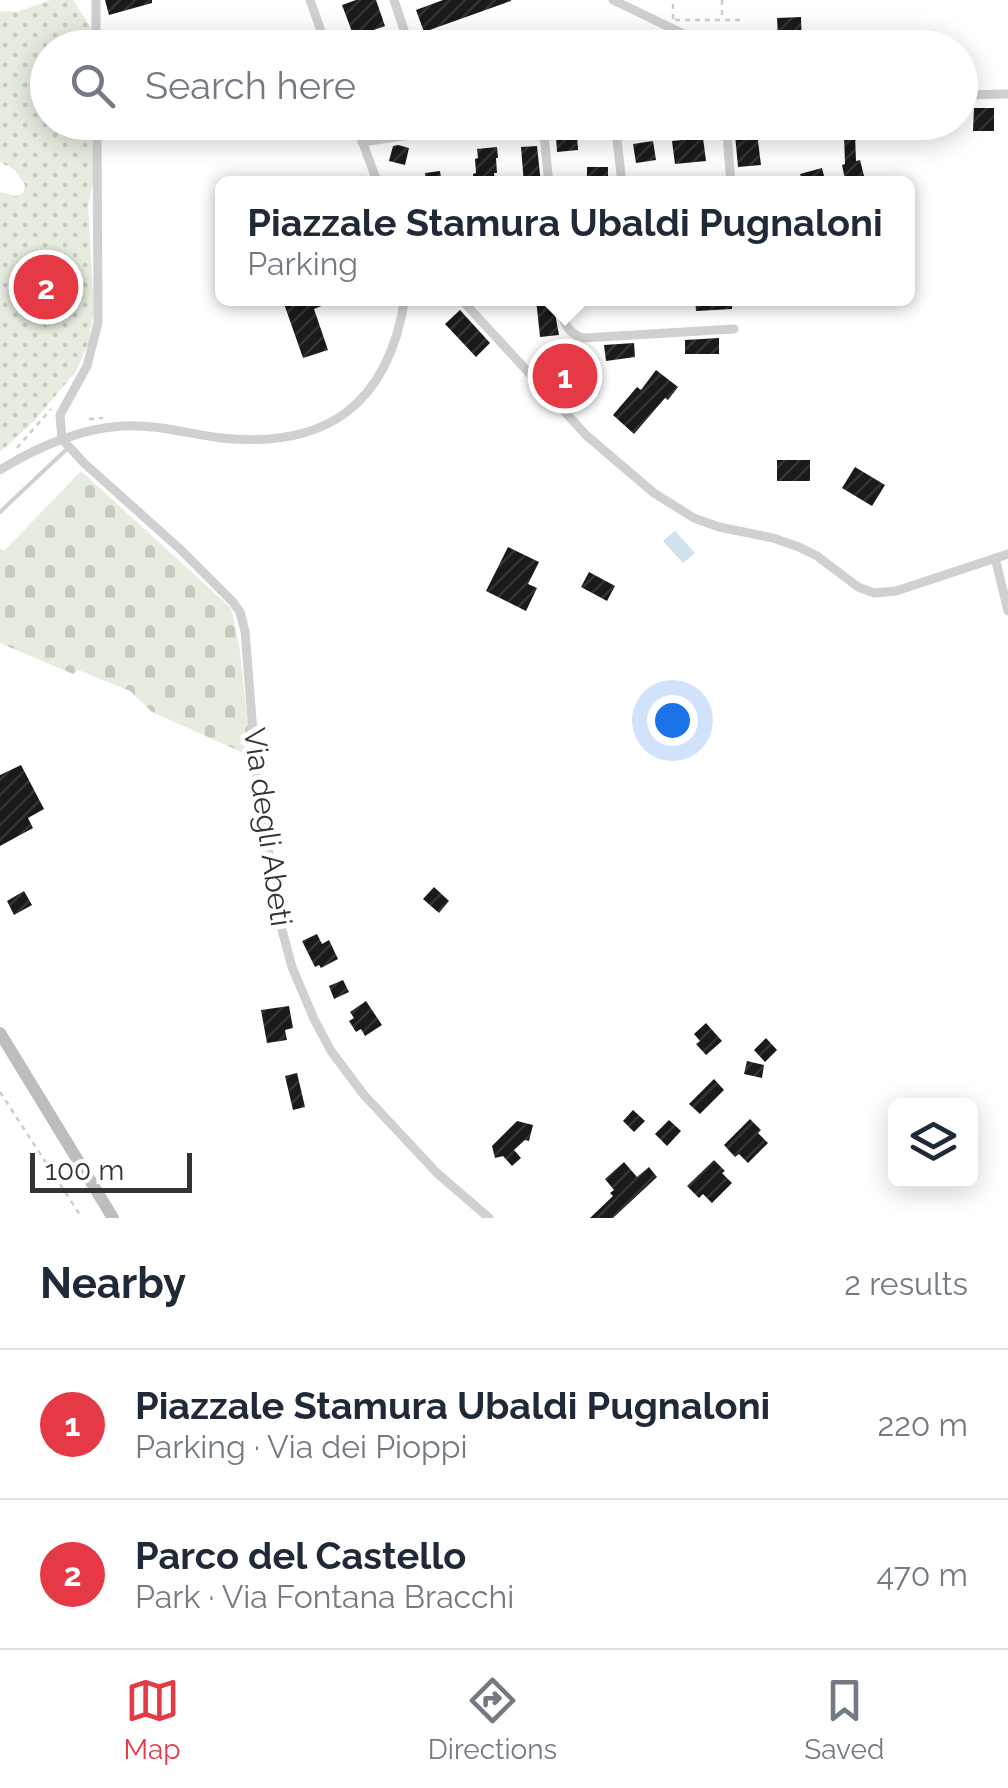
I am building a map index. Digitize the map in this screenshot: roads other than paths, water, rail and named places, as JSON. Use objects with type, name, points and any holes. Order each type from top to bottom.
[{"type":"main road","points":[[0,1033],[113,1218]]},
{"type":"street","points":[[96,0],[96,30]]},
{"type":"street","points":[[310,0],[321,30]]},
{"type":"street","points":[[394,0],[404,30]]},
{"type":"street","points":[[613,0],[676,30]]},
{"type":"street","points":[[978,95],[1008,94]]},
{"type":"street","points":[[65,443],[60,415],[87,366],[98,323],[97,140]]},
{"type":"street","points":[[372,140],[362,142],[375,176]]},
{"type":"street","points":[[544,140],[547,176]]},
{"type":"street","points":[[617,140],[621,176]]},
{"type":"street","points":[[727,140],[730,176]]},
{"type":"street","points":[[0,470],[88,430],[147,426],[251,439],[288,437],[323,427],[348,412],[377,379],[393,346],[402,306]]},
{"type":"street","points":[[467,306],[587,436],[654,493],[694,518],[719,528],[800,547],[874,594],[896,592],[1008,554]]},
{"type":"street","points":[[561,306],[568,329],[583,338],[734,330]]},
{"type":"street","name":"Via degli Abeti","points":[[65,443],[238,609],[244,631],[258,791],[283,936],[299,984],[322,1036],[358,1088],[437,1172],[489,1218]]},
{"type":"street","points":[[995,558],[1008,611]]},
{"type":"lane","points":[[0,512],[65,443]]},
{"type":"water","points":[[675,531],[695,553],[683,563],[663,541]]},
{"type":"place","name":"Parco del Castello","points":[[46,287]]},
{"type":"place","name":"Piazzale Stamura Ubaldi Pugnaloni","points":[[565,376]]}]
